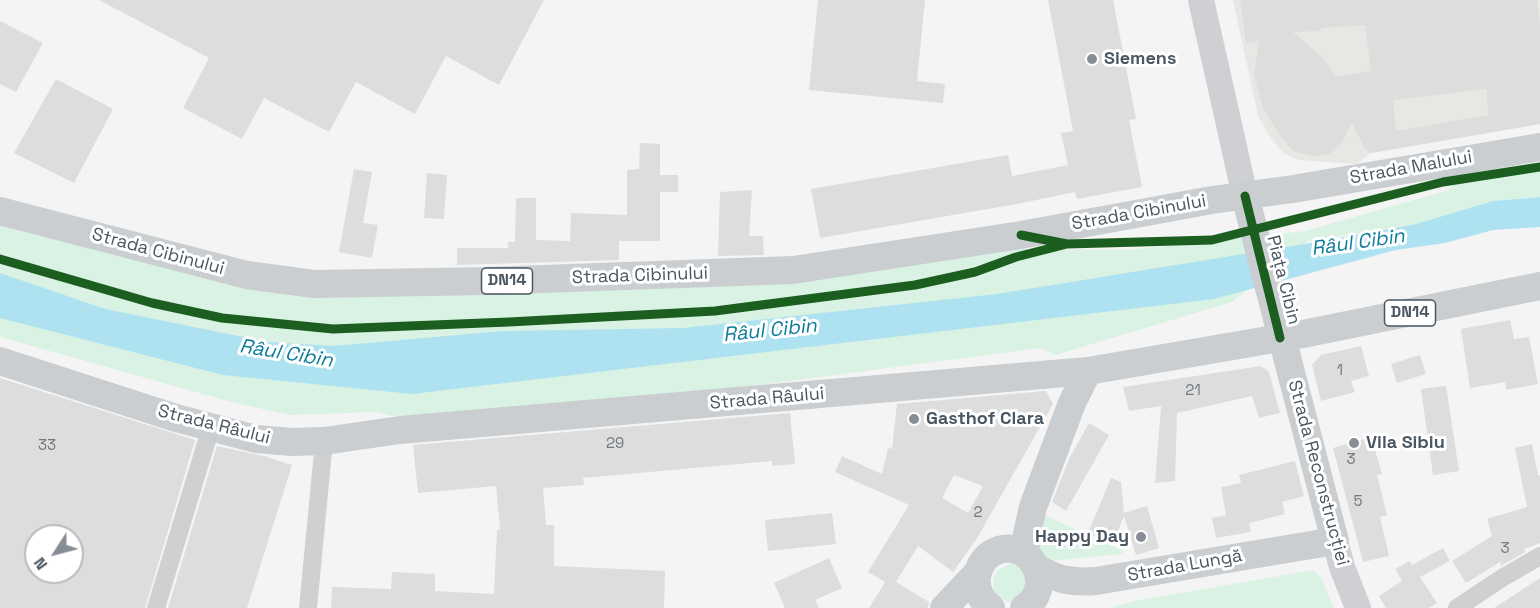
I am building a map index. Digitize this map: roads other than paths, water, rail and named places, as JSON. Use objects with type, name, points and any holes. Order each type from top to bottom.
[{"type":"main road","name":"Strada Malului","points":[[1282,190],[1540,147]]},
{"type":"main road","name":"Strada Cibinului","points":[[0,211],[247,275],[314,284],[487,281],[793,270],[1021,235],[1212,200],[1247,205],[1282,190]]},
{"type":"main road","name":"Piața Cibin","points":[[1247,205],[1278,325]]},
{"type":"main road","name":"Strada Râului","points":[[0,361],[211,428],[256,439],[292,442],[324,441],[400,430],[1088,371],[1278,325],[1540,286]]},
{"type":"main road","name":"Strada Reconstrucției","points":[[1278,325],[1335,541]]},
{"type":"main road","points":[[1031,561],[1028,527],[1033,507],[1072,403],[1088,371]]},
{"type":"main road","points":[[944,608],[1004,543],[1033,507]]},
{"type":"main road","name":"Strada Lungă","points":[[1031,561],[1053,578],[1065,581],[1096,581],[1335,541]]},
{"type":"main road","points":[[991,608],[980,597],[976,581],[982,565],[995,552],[1005,549],[1015,550],[1031,561],[1040,576],[1038,592],[1034,600],[1024,608]]},
{"type":"street","name":"Piața Cibin","points":[[1201,0],[1233,151],[1247,205]]},
{"type":"street","points":[[156,608],[211,428]]},
{"type":"street","points":[[308,608],[324,441]]},
{"type":"street","name":"Strada Reconstrucției","points":[[1335,541],[1342,567],[1358,608]]},
{"type":"street","points":[[1457,608],[1540,556]]},
{"type":"water","name":"Râul Cibin","points":[[1540,197],[1540,227],[1493,230],[1445,243],[1396,250],[1214,299],[412,394],[223,375],[0,318],[0,273],[105,309],[268,342],[333,346],[503,331],[683,328],[997,294],[1311,243],[1416,224],[1493,201]]},
{"type":"place","name":"Siemens","points":[[1092,59]]},
{"type":"place","name":"Gasthof Clara","points":[[914,419]]},
{"type":"place","name":"Vila Sibiu","points":[[1354,443]]},
{"type":"place","name":"Happy Day","points":[[1141,537]]}]
